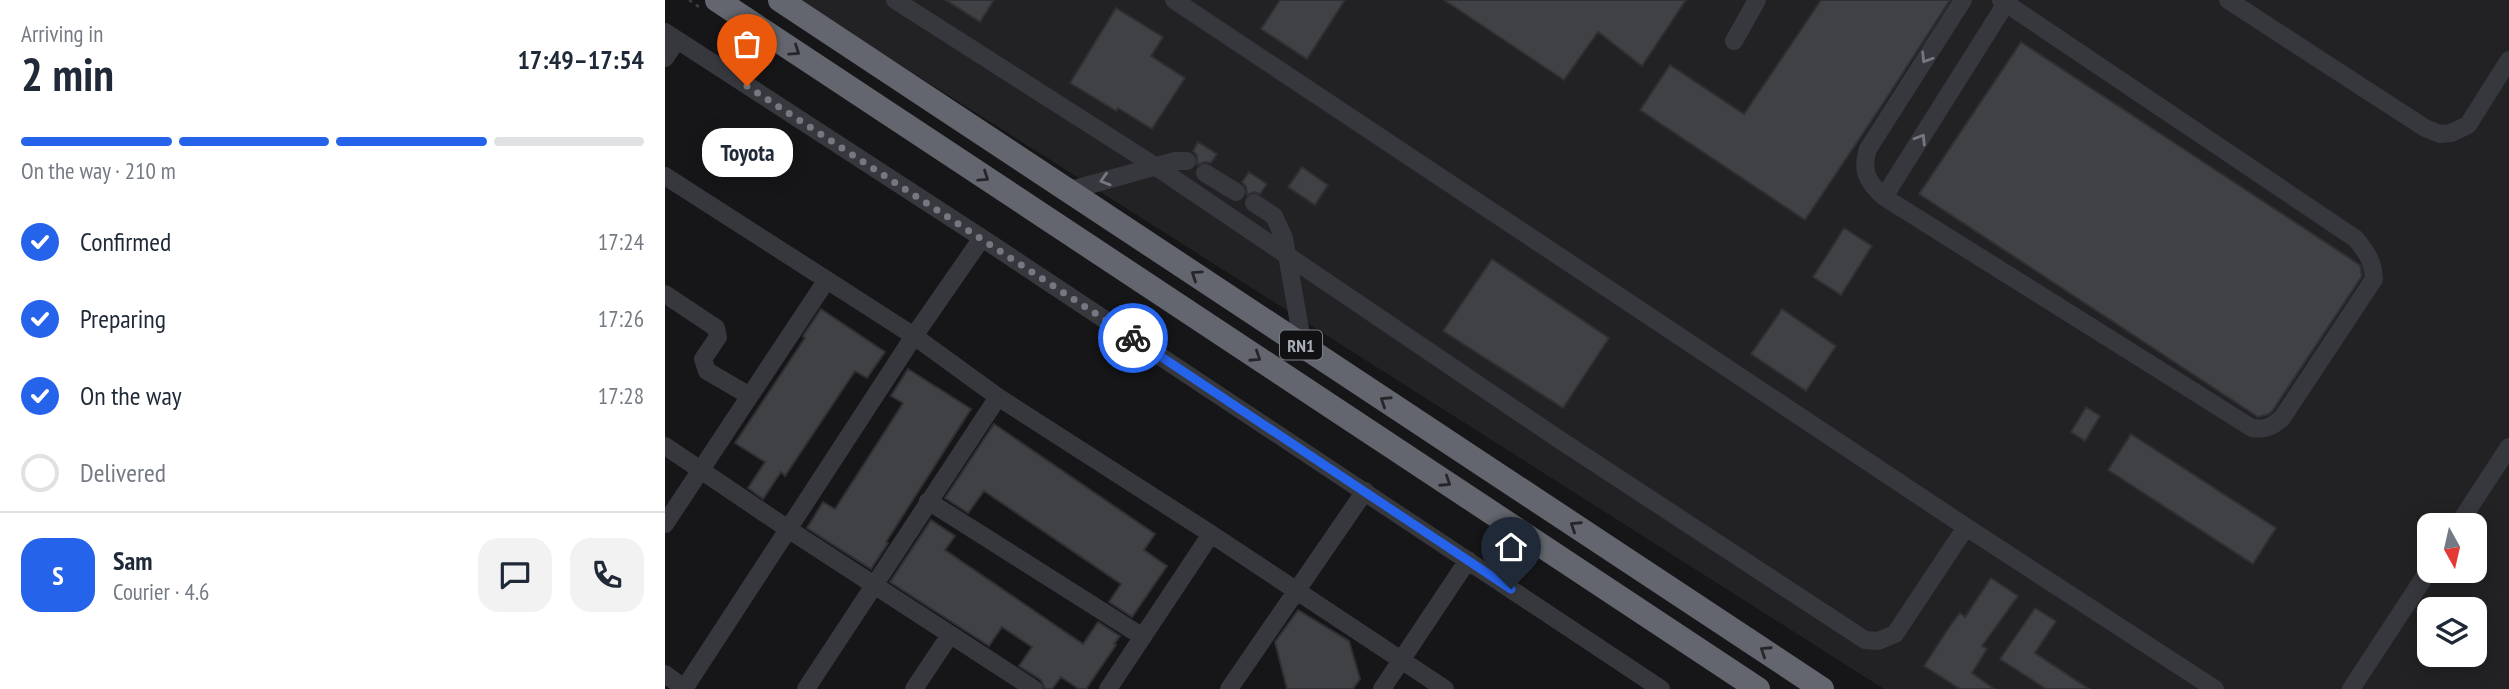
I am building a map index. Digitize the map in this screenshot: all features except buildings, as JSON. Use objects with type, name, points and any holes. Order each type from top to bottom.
[{"type":"highway","name":"RN1","points":[[717,0],[1758,689]]},
{"type":"highway","name":"RN1","points":[[780,0],[800,7],[1303,346],[1822,689]]},
{"type":"street","points":[[895,0],[1155,166],[1592,461],[1865,640],[1878,641],[1895,634],[1966,527]]},
{"type":"street","points":[[1174,0],[1966,527],[2215,689]]},
{"type":"street","points":[[1734,41],[1757,0]]},
{"type":"street","points":[[1884,197],[2005,1],[2356,239],[2374,266],[2374,279],[2282,418],[2263,430],[2252,428],[1884,197],[1865,177],[1863,163],[1868,149],[1962,0]]},
{"type":"street","points":[[2228,0],[2425,128],[2440,134],[2451,133],[2468,125],[2509,60]]},
{"type":"street","points":[[665,58],[671,36],[1366,491],[1661,689]]},
{"type":"street","points":[[1071,190],[1175,161],[1187,161]]},
{"type":"street","points":[[1205,173],[1236,192]]},
{"type":"street","points":[[665,176],[914,336],[998,397],[1445,689]]},
{"type":"street","points":[[1254,203],[1274,216],[1289,257],[1303,346]]},
{"type":"street","points":[[665,674],[688,687],[914,336],[982,238]]},
{"type":"street","points":[[665,524],[826,281]]},
{"type":"street","points":[[665,294],[716,328],[718,337],[703,359],[702,364],[706,371],[750,396]]},
{"type":"street","points":[[806,689],[998,397]]},
{"type":"street","points":[[665,446],[1034,689]]},
{"type":"street","points":[[2466,513],[2509,447]]},
{"type":"street","points":[[1230,689],[1366,491]]},
{"type":"street","points":[[928,501],[1143,637]]},
{"type":"street","points":[[1108,689],[1211,534]]},
{"type":"street","points":[[1382,689],[1468,560]]},
{"type":"street","points":[[2351,689],[2420,583]]},
{"type":"street","points":[[914,689],[950,635]]},
{"type":"shaded area","points":[[798,0],[2509,0],[2509,689],[1884,689]]},
{"type":"way so far","points":[[747,86],[1133,338]]},
{"type":"place","name":"Toyota","points":[[747,86]]},
{"type":"route","points":[[1133,338],[1511,589]]}]
